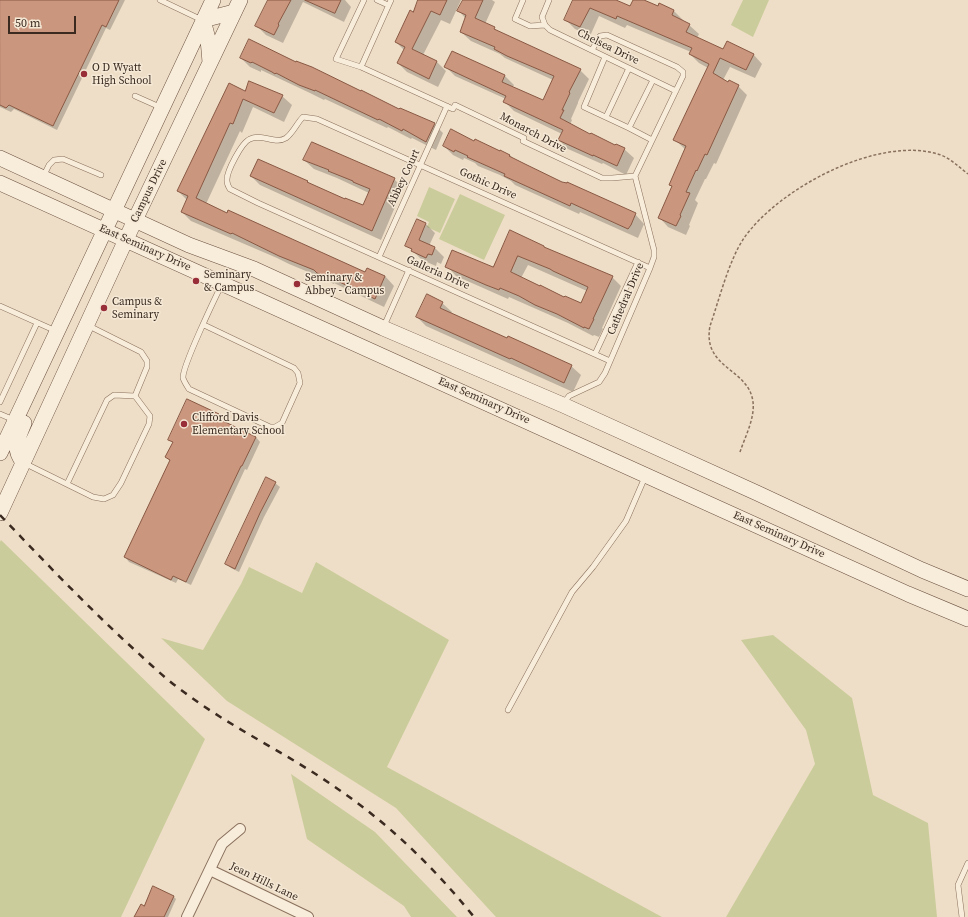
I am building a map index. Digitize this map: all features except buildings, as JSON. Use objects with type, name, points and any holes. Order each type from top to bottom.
[{"type":"main road","points":[[0,453],[213,0]]},
{"type":"main road","points":[[203,20],[237,6]]},
{"type":"main road","name":"Campus Drive","points":[[0,513],[135,220],[237,6]]},
{"type":"main road","points":[[203,20],[208,39],[210,64]]},
{"type":"main road","name":"East Seminary Drive","points":[[0,158],[189,244],[254,269],[383,328],[563,405],[922,570],[968,589]]},
{"type":"main road","name":"East Seminary Drive","points":[[0,183],[908,594],[968,619]]},
{"type":"main road","points":[[373,351],[383,328]]},
{"type":"main road","points":[[23,462],[17,452],[17,441],[41,385],[40,368]]},
{"type":"street","points":[[187,917],[222,844],[240,829]]},
{"type":"street","name":"Jean Hills Lane","points":[[210,870],[306,917]]},
{"type":"lane","points":[[160,0],[203,20]]},
{"type":"lane","name":"Monarch Drive","points":[[364,0],[336,59],[361,67],[453,109],[455,105],[524,138],[523,141],[602,178],[635,176]]},
{"type":"lane","points":[[361,67],[389,3],[377,0]]},
{"type":"lane","points":[[523,0],[515,19],[530,26],[545,26],[542,17],[543,11],[549,0]]},
{"type":"lane","name":"Chelsea Drive","points":[[545,26],[550,30],[676,91]]},
{"type":"lane","points":[[592,50],[600,36],[607,35],[677,67],[683,72],[683,76],[635,176]]},
{"type":"lane","points":[[606,57],[584,107],[652,140]]},
{"type":"lane","points":[[606,117],[630,68]]},
{"type":"lane","points":[[629,128],[653,80]]},
{"type":"lane","points":[[135,96],[162,108]]},
{"type":"lane","name":"Abbey Court","points":[[378,257],[447,106]]},
{"type":"lane","name":"Galleria Drive","points":[[317,119],[303,117],[285,138],[276,140],[261,137],[249,139],[245,142],[232,164],[226,180],[227,186],[258,203],[610,361]]},
{"type":"lane","name":"Gothic Drive","points":[[317,119],[650,268]]},
{"type":"lane","points":[[43,178],[49,165],[54,160],[63,159],[101,175]]},
{"type":"lane","name":"Cathedral Drive","points":[[563,405],[569,396],[599,382],[605,373],[654,257],[654,250],[635,176]]},
{"type":"lane","points":[[595,354],[638,262]]},
{"type":"lane","points":[[383,328],[409,270]]},
{"type":"lane","points":[[204,325],[294,368],[298,373],[300,383],[282,423],[275,427],[270,427],[189,389],[183,379],[184,370],[222,283]]},
{"type":"lane","points":[[0,306],[57,332]]},
{"type":"lane","points":[[0,402],[37,323]]},
{"type":"lane","points":[[86,325],[141,352],[147,360],[147,367],[135,396]]},
{"type":"lane","points":[[67,484],[107,400],[114,395],[135,396]]},
{"type":"lane","points":[[23,462],[93,497],[104,499],[114,495],[121,484],[149,424],[150,416],[135,396]]},
{"type":"lane","points":[[0,414],[15,421]]},
{"type":"lane","points":[[508,710],[572,592],[593,567],[626,521],[646,475]]},
{"type":"lane","points":[[962,917],[958,886],[968,863]]},
{"type":"path","points":[[740,452],[752,412],[753,402],[745,384],[717,358],[709,343],[708,334],[737,252],[744,239],[755,225],[788,197],[820,176],[876,154],[908,150],[924,151],[940,155],[951,160],[968,174]]},
{"type":"green space","points":[[743,0],[769,0],[753,37],[731,25]]},
{"type":"green space","points":[[429,187],[455,199],[440,233],[427,227],[429,222],[417,216]]},
{"type":"green space","points":[[460,194],[505,215],[484,260],[439,239]]},
{"type":"green space","points":[[1,540],[205,739],[121,917],[0,917]]},
{"type":"green space","points":[[316,562],[449,640],[387,767],[662,917],[496,917],[396,808],[227,701],[161,638],[203,650],[241,584],[249,567],[302,593]]},
{"type":"green space","points":[[773,635],[852,698],[873,795],[928,823],[937,917],[726,917],[815,764],[806,730],[741,640]]},
{"type":"green space","points":[[291,774],[375,832],[457,917],[411,917],[404,906],[307,839]]},
{"type":"railway","points":[[0,515],[94,611],[164,676],[206,707],[297,762],[352,799],[408,845],[442,880],[474,917]]},
{"type":"place","name":"O D Wyatt High School","points":[[84,74]]},
{"type":"place","name":"Seminary & Campus","points":[[196,281]]},
{"type":"place","name":"Seminary & Abbey - Campus","points":[[297,284]]},
{"type":"place","name":"Campus & Seminary","points":[[104,308]]},
{"type":"place","name":"Clifford Davis Elementary School","points":[[184,424]]}]
